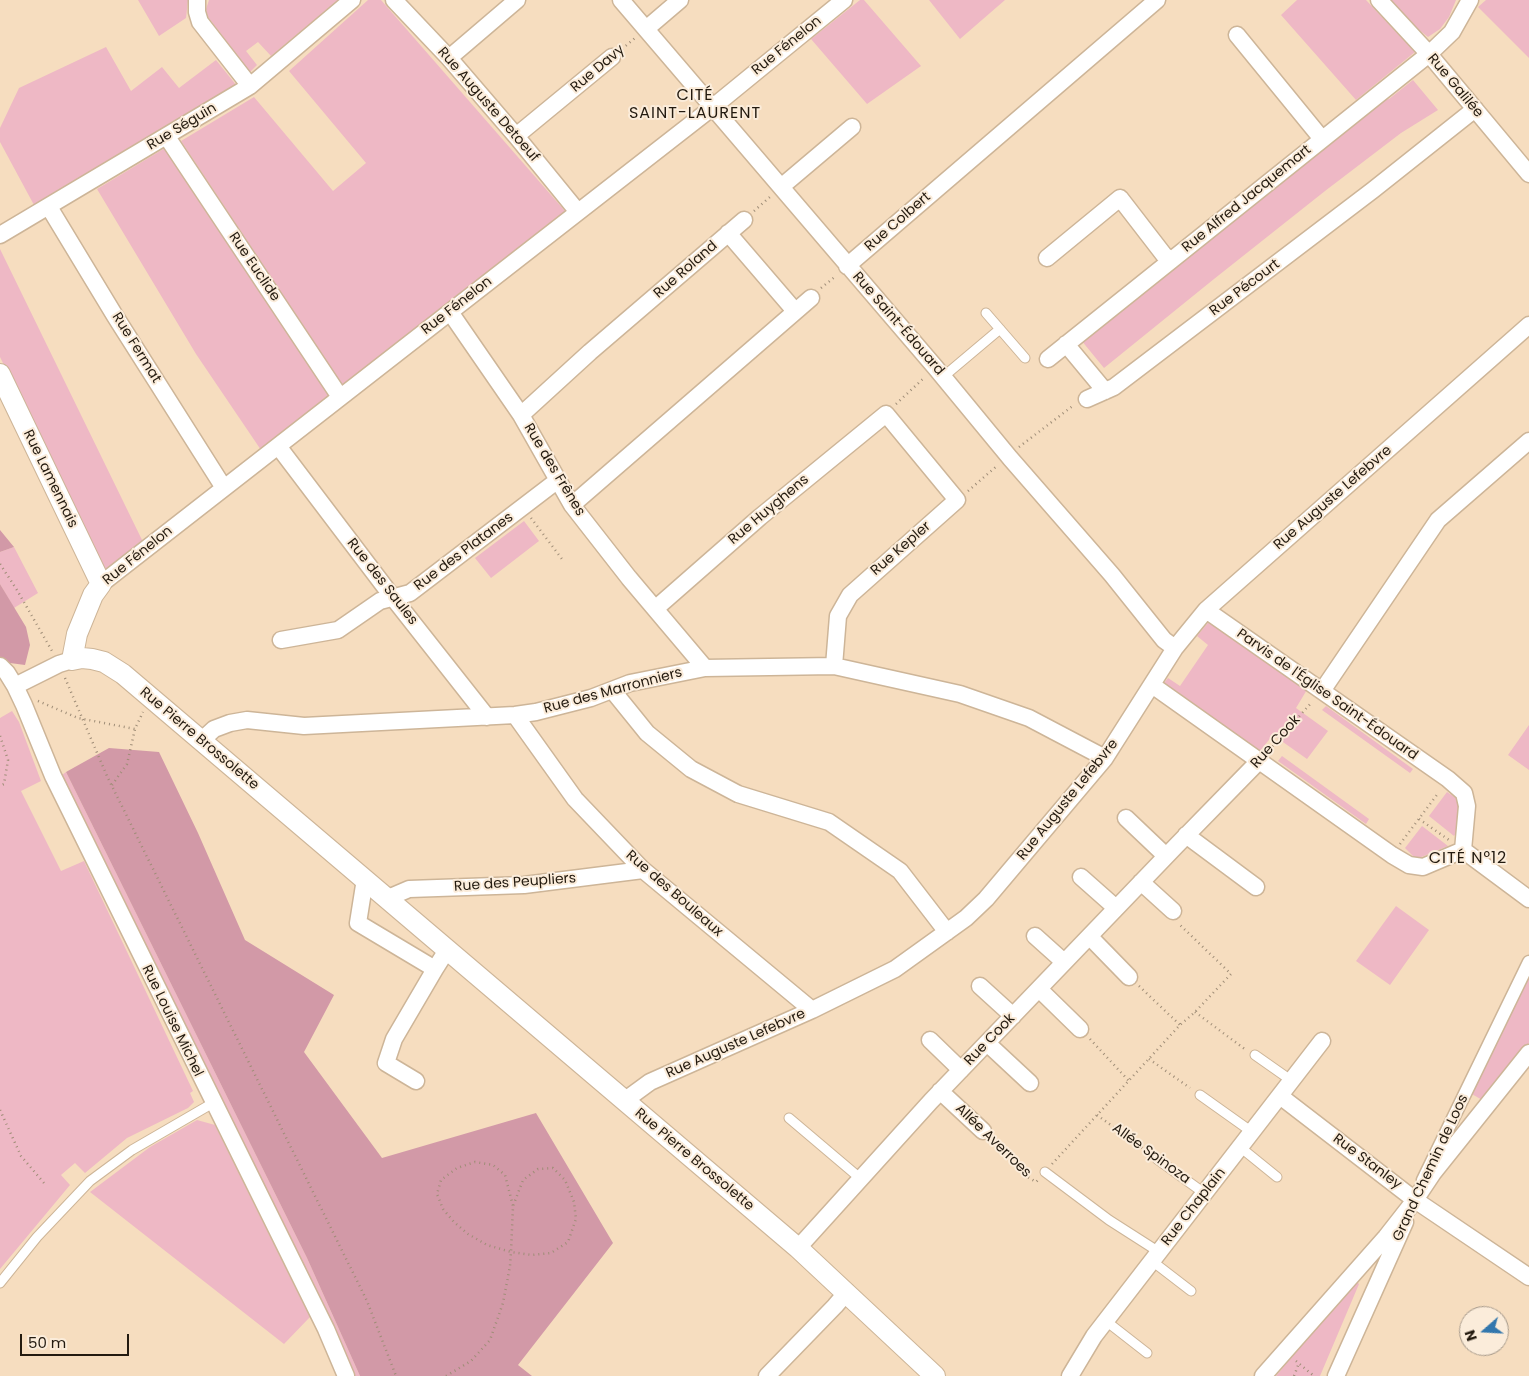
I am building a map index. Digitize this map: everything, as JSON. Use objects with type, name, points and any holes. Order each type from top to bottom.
[{"type":"street","points":[[197,0],[197,12],[200,22],[250,86]]},
{"type":"street","name":"Rue Séguin","points":[[0,235],[250,86],[352,0]]},
{"type":"street","name":"Rue Auguste Detoeuf","points":[[394,0],[449,58],[578,212]]},
{"type":"street","points":[[449,58],[517,0]]},
{"type":"street","name":"Rue Saint-Édouard","points":[[621,0],[939,372],[1008,456],[1112,575],[1164,640],[1175,648]]},
{"type":"street","points":[[646,29],[680,0]]},
{"type":"street","name":"Rue Fénelon","points":[[66,662],[94,595],[101,584],[713,107],[844,0]]},
{"type":"street","name":"Rue Colbert","points":[[847,266],[1157,0]]},
{"type":"street","name":"Rue Galilée","points":[[1379,0],[1428,54],[1529,174]]},
{"type":"street","name":"Rue Alfred Jacquemart","points":[[1048,359],[1428,54],[1452,32],[1470,0]]},
{"type":"street","points":[[1237,35],[1322,139]]},
{"type":"street","name":"Rue Davy","points":[[516,136],[612,58]]},
{"type":"street","name":"Rue Pécourt","points":[[1087,399],[1121,381],[1373,190],[1475,109]]},
{"type":"street","points":[[781,187],[852,127]]},
{"type":"street","name":"Rue Euclide","points":[[167,137],[340,397]]},
{"type":"street","points":[[1047,258],[1120,198],[1164,255],[1171,260]]},
{"type":"street","name":"Rue Fermat","points":[[49,207],[115,316],[224,488]]},
{"type":"street","name":"Rue Roland","points":[[521,415],[590,352],[744,220]]},
{"type":"street","points":[[728,233],[795,311]]},
{"type":"street","points":[[572,505],[811,298]]},
{"type":"street","name":"Rue des Frênes","points":[[450,312],[521,415],[572,505],[704,668]]},
{"type":"street","name":"Rue Auguste Lefebvre","points":[[624,1101],[650,1082],[812,1010],[895,969],[966,918],[986,899],[1105,758],[1175,648],[1206,610],[1529,325]]},
{"type":"street","points":[[1066,344],[1105,391]]},
{"type":"street","name":"Rue Lamennais","points":[[2,382],[101,584]]},
{"type":"street","points":[[886,414],[957,500]]},
{"type":"street","name":"Rue Huyghens","points":[[655,609],[760,517],[886,414]]},
{"type":"street","points":[[1322,691],[1438,520],[1529,441]]},
{"type":"street","name":"Rue des Saules","points":[[278,446],[394,598],[488,716]]},
{"type":"street","name":"Rue des Platanes","points":[[281,640],[338,630],[380,601],[410,593],[558,480]]},
{"type":"street","name":"Rue Kepler","points":[[834,666],[838,616],[850,595],[957,500]]},
{"type":"street","name":"Parvis de l'Église Saint-Édouard","points":[[1206,610],[1448,779],[1464,793],[1467,806],[1463,850]]},
{"type":"street","points":[[83,621],[93,646],[104,662]]},
{"type":"street","name":"Rue Pierre Brossolette","points":[[15,686],[66,662],[82,658],[104,662],[123,674],[798,1248],[934,1376]]},
{"type":"street","name":"Rue Louise Michel","points":[[0,666],[15,686],[53,776],[326,1329],[346,1376]]},
{"type":"street","name":"Rue des Marronniers","points":[[201,741],[214,729],[230,722],[246,720],[304,726],[514,715],[536,712],[591,698],[630,683],[704,668],[834,666],[969,697],[1029,718],[1105,758]]},
{"type":"street","points":[[1152,685],[1392,855],[1409,865],[1423,867],[1463,850],[1529,899]]},
{"type":"street","points":[[613,691],[647,733],[690,769],[738,794],[829,822],[900,871],[947,932]]},
{"type":"street","name":"Rue des Bouleaux","points":[[514,715],[575,799],[643,870],[812,1010]]},
{"type":"street","name":"Rue Cook","points":[[798,1248],[940,1091],[1260,760]]},
{"type":"street","points":[[1126,818],[1166,856]]},
{"type":"street","points":[[1186,835],[1256,887]]},
{"type":"street","name":"Rue des Peupliers","points":[[388,898],[409,889],[524,885],[643,870]]},
{"type":"street","points":[[1081,877],[1116,908]]},
{"type":"street","points":[[365,880],[358,923],[435,969]]},
{"type":"street","points":[[1141,882],[1173,911]]},
{"type":"street","points":[[1035,936],[1064,962]]},
{"type":"street","points":[[1090,937],[1129,977]]},
{"type":"street","points":[[416,1081],[386,1063],[394,1039],[447,950]]},
{"type":"street","name":"Grand Chemin de Loos","points":[[1336,1376],[1416,1200],[1427,1169],[1529,962]]},
{"type":"street","points":[[980,986],[1013,1016]]},
{"type":"street","points":[[1039,989],[1080,1029]]},
{"type":"street","points":[[930,1040],[961,1070]]},
{"type":"street","name":"Rue Chaplain","points":[[1070,1376],[1094,1336],[1322,1041]]},
{"type":"street","points":[[987,1043],[1030,1083]]},
{"type":"street","points":[[1263,1376],[1386,1237],[1416,1200],[1433,1173],[1529,1053]]},
{"type":"street","name":"Allée Averroes","points":[[940,1091],[982,1131]]},
{"type":"street","name":"Rue Stanley","points":[[1280,1096],[1416,1200],[1529,1277]]},
{"type":"street","points":[[767,1376],[835,1306],[846,1292]]},
{"type":"lane","points":[[986,313],[1025,358]]},
{"type":"lane","points":[[939,372],[1000,329]]},
{"type":"lane","points":[[1255,1055],[1292,1081]]},
{"type":"lane","points":[[1200,1095],[1252,1132]]},
{"type":"lane","points":[[0,1283],[36,1236],[90,1181],[132,1150],[213,1103]]},
{"type":"lane","points":[[789,1118],[861,1179]]},
{"type":"lane","points":[[1240,1147],[1277,1177]]},
{"type":"lane","name":"Allée Spinoza","points":[[1157,1158],[1204,1193]]},
{"type":"lane","points":[[1045,1172],[1156,1257],[1191,1291]]},
{"type":"lane","points":[[1106,1321],[1148,1353]]},
{"type":"path","name":"Rue Davy","points":[[612,58],[646,29]]},
{"type":"path","points":[[744,220],[781,187]]},
{"type":"path","points":[[811,298],[847,266]]},
{"type":"path","points":[[886,414],[939,372]]},
{"type":"path","points":[[957,500],[1008,456],[1071,406],[1087,399]]},
{"type":"path","points":[[524,506],[562,559]]},
{"type":"path","points":[[0,564],[66,662],[83,718],[112,785],[367,1301],[396,1376]]},
{"type":"path","name":"Rue Cook","points":[[1260,760],[1322,691]]},
{"type":"path","points":[[24,705],[39,701],[83,718],[135,729],[127,764],[112,785]]},
{"type":"path","points":[[0,736],[8,760],[4,784],[0,786]]},
{"type":"path","points":[[1392,855],[1448,779]]},
{"type":"path","points":[[1419,818],[1463,850]]},
{"type":"path","points":[[1045,1172],[1180,1025],[1231,974],[1176,922],[1173,911]]},
{"type":"path","points":[[1129,977],[1180,1025]]},
{"type":"path","points":[[1195,1012],[1255,1055]]},
{"type":"path","points":[[1080,1029],[1129,1080]]},
{"type":"path","points":[[1149,1058],[1200,1095]]},
{"type":"path","points":[[0,1110],[21,1156],[44,1182]]},
{"type":"path","name":"Allée Spinoza","points":[[1097,1115],[1157,1158]]},
{"type":"path","name":"Allée Averroes","points":[[982,1131],[1026,1176],[1036,1182],[1045,1172]]},
{"type":"path","points":[[446,1376],[471,1361],[490,1340],[503,1303],[510,1266],[511,1252],[513,1206],[505,1175],[493,1165],[475,1162],[457,1168],[441,1180],[437,1194],[443,1209],[468,1234],[487,1245],[511,1252],[532,1254],[551,1253],[568,1242],[576,1219],[574,1202],[565,1180],[553,1168],[538,1168],[523,1180],[513,1206]]},
{"type":"path","points":[[1285,1350],[1312,1375]]},
{"type":"path","points":[[1294,1376],[1299,1363]]},
{"type":"shaded area","points":[[138,0],[188,0],[186,18],[159,36]]},
{"type":"shaded area","points":[[209,0],[338,0],[271,56],[258,42],[246,51],[257,65],[250,72],[208,17],[206,9]]},
{"type":"shaded area","points":[[368,0],[381,0],[565,211],[343,386],[181,141],[254,97],[333,191],[366,163],[289,71]]},
{"type":"shaded area","points":[[860,0],[864,0],[921,66],[867,104],[811,39]]},
{"type":"shaded area","points":[[929,0],[1005,0],[960,39]]},
{"type":"shaded area","points":[[1297,0],[1366,0],[1415,52],[1356,100],[1281,15]]},
{"type":"shaded area","points":[[1390,0],[1456,0],[1449,17],[1440,29],[1428,37],[1414,26]]},
{"type":"shaded area","points":[[1486,0],[1529,0],[1529,58],[1478,7]]},
{"type":"shaded area","points":[[106,47],[131,91],[162,67],[179,88],[216,60],[237,86],[34,205],[0,142],[0,128],[19,88]]},
{"type":"shaded area","points":[[1413,80],[1438,110],[1401,133],[1325,191],[1104,368],[1081,340],[1381,100],[1389,99]]},
{"type":"shaded area","points":[[165,148],[329,393],[329,398],[261,450],[196,354],[97,189]]},
{"type":"shaded area","points":[[0,249],[143,542],[111,568],[103,568],[0,357]]},
{"type":"shaded area","points":[[524,521],[539,541],[491,578],[475,558]]},
{"type":"shaded area","points":[[0,530],[14,547],[0,552]]},
{"type":"shaded area","points":[[14,547],[38,593],[14,608],[0,584],[0,552]]},
{"type":"shaded area","points":[[0,584],[26,627],[30,645],[25,665],[10,663],[0,657]]},
{"type":"shaded area","points":[[1212,618],[1308,688],[1296,708],[1328,731],[1307,759],[1273,735],[1259,752],[1164,683],[1168,678],[1180,686],[1208,645],[1197,636]]},
{"type":"shaded area","points":[[1326,706],[1413,769],[1410,773],[1322,710]]},
{"type":"shaded area","points":[[12,711],[19,722],[41,781],[21,791],[61,871],[84,861],[193,1091],[190,1093],[194,1102],[188,1108],[127,1138],[85,1173],[75,1163],[61,1175],[70,1185],[0,1269],[0,718]]},
{"type":"shaded area","points":[[1529,725],[1529,770],[1508,755]]},
{"type":"shaded area","points":[[109,748],[159,752],[198,833],[245,940],[334,995],[304,1052],[382,1158],[536,1113],[613,1243],[518,1365],[532,1376],[360,1376],[307,1258],[66,772]]},
{"type":"shaded area","points":[[1282,756],[1369,819],[1366,824],[1278,761]]},
{"type":"shaded area","points":[[66,772],[307,1258],[360,1376],[353,1376],[62,775]]},
{"type":"shaded area","points":[[1447,792],[1456,798],[1459,804],[1458,831],[1454,836],[1429,816]]},
{"type":"shaded area","points":[[1422,826],[1448,846],[1419,858],[1413,856],[1405,848]]},
{"type":"shaded area","points":[[1396,906],[1429,930],[1390,985],[1356,961]]},
{"type":"shaded area","points":[[1529,970],[1529,1043],[1484,1101],[1470,1093]]},
{"type":"shaded area","points":[[197,1120],[215,1125],[310,1317],[284,1344],[90,1192],[150,1147]]},
{"type":"shaded area","points":[[1355,1280],[1359,1284],[1320,1376],[1276,1376]]},
{"type":"district","name":"CITÉ SAINT-LAURENT","points":[[695,105]]},
{"type":"district","name":"CITÉ N°12","points":[[1468,859]]}]
